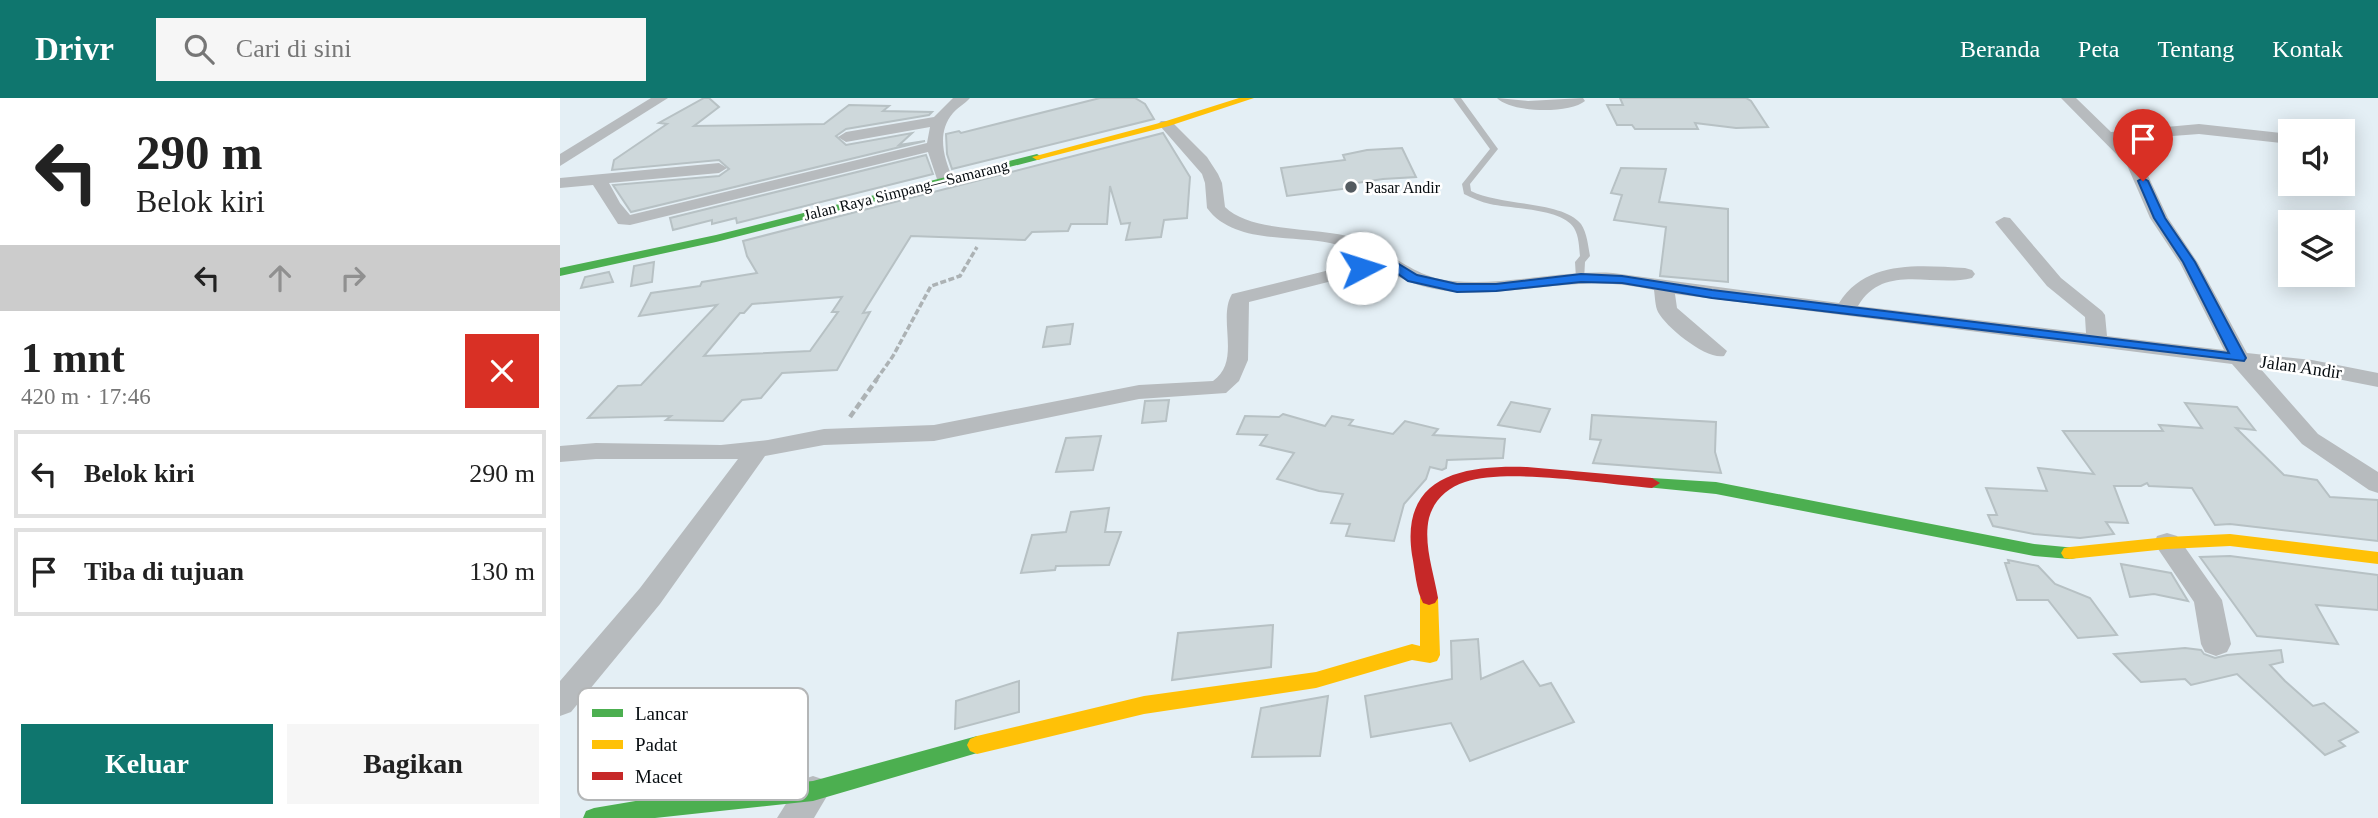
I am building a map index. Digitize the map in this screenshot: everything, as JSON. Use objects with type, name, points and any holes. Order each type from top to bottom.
[{"type":"street","points":[[560,161],[661,98]]},
{"type":"street","points":[[945,179],[937,163],[934,138],[949,106],[963,98]]},
{"type":"street","name":"Jalan Raya Simpang—Samarang","points":[[560,272],[716,238],[1166,124],[1249,98]]},
{"type":"street","points":[[1504,98],[1511,104],[1521,106],[1578,101]]},
{"type":"street","points":[[2068,98],[2134,163],[2160,218],[2189,262],[2239,358],[2310,439],[2378,484]]},
{"type":"street","points":[[846,137],[940,121]]},
{"type":"street","name":"Jalan Andir","points":[[1166,124],[1199,158],[1212,177],[1214,208],[1224,218],[1242,226],[1345,242],[1389,261],[1413,278],[1457,288],[1496,288],[1581,278],[1622,279],[1664,288],[2312,367],[2378,380]]},
{"type":"street","points":[[2107,137],[2199,129],[2278,137]]},
{"type":"street","points":[[599,180],[605,195],[619,215],[624,220],[630,220],[935,146]]},
{"type":"street","points":[[560,183],[719,168]]},
{"type":"street","points":[[2004,222],[2054,282],[2095,315],[2097,341]]},
{"type":"street","points":[[560,454],[721,453],[835,437],[934,433],[1139,392],[1218,388],[1227,384],[1234,373],[1241,332],[1239,298],[1389,261]]},
{"type":"street","points":[[1845,310],[1851,296],[1886,274],[1965,274]]},
{"type":"street","points":[[1664,288],[1667,310],[1689,332],[1716,351]]},
{"type":"street","points":[[560,703],[650,596],[758,449]]},
{"type":"street","points":[[594,818],[683,803],[804,804],[1001,738],[1144,705],[1316,680],[1412,652],[1430,655],[1426,646],[1431,626],[1431,603],[1418,536],[1425,505],[1443,483],[1466,473],[1516,471],[1716,488],[2034,550],[2080,554],[2167,543],[2230,540],[2378,558]]},
{"type":"street","points":[[2167,543],[2208,600],[2216,644]]},
{"type":"lane","points":[[1457,98],[1494,149],[1466,184],[1467,192],[1487,202],[1550,212],[1574,221],[1581,233],[1585,256],[1580,262],[1581,278]]},
{"type":"path","points":[[835,437],[893,356],[915,313],[928,297],[931,286],[960,276],[977,247]]},
{"type":"building","points":[[704,98],[709,98],[719,107],[694,126],[824,124],[849,105],[889,106],[883,111],[932,112],[929,115],[846,129],[836,136],[846,145],[912,133],[899,145],[925,141],[631,212],[613,185],[719,176],[729,169],[719,160],[612,170],[614,160],[667,124],[659,123]]},
{"type":"building","points":[[1100,98],[1135,98],[1145,104],[1154,119],[952,169],[947,154],[946,134],[959,131],[961,133]]},
{"type":"building","points":[[1620,98],[1746,98],[1751,101],[1768,127],[1736,128],[1695,123],[1698,129],[1635,129],[1632,125],[1617,125],[1607,105],[1623,105]]},
{"type":"building","points":[[1163,133],[1190,177],[1187,218],[1164,220],[1161,237],[1126,240],[1130,223],[1121,224],[1110,186],[1107,224],[1071,224],[1068,231],[1032,232],[1025,240],[911,236],[863,313],[870,312],[837,370],[782,373],[761,398],[742,400],[723,421],[666,420],[671,416],[588,418],[618,386],[641,385],[717,305],[639,316],[651,293],[700,286],[702,282],[757,273],[747,256],[743,241]],"holes":[[[842,297],[832,312],[838,312],[810,351],[704,356],[740,313],[744,313],[752,304]]]},
{"type":"building","points":[[1402,148],[1416,177],[1383,179],[1350,184],[1351,188],[1287,196],[1281,168],[1345,160],[1343,155],[1367,150]]},
{"type":"building","points":[[926,155],[933,174],[737,223],[736,218],[712,224],[712,220],[673,230],[670,218]]},
{"type":"building","points":[[1621,168],[1666,169],[1659,202],[1728,209],[1728,282],[1660,276],[1666,227],[1614,220],[1622,195],[1611,193]]},
{"type":"building","points":[[654,262],[652,282],[631,286],[634,266]]},
{"type":"building","points":[[609,272],[613,282],[581,288],[585,277]]},
{"type":"building","points":[[1073,324],[1070,344],[1043,347],[1047,327]]},
{"type":"building","points":[[1169,400],[1166,421],[1142,423],[1145,401]]},
{"type":"building","points":[[1511,402],[1550,409],[1540,432],[1498,425]]},
{"type":"building","points":[[2185,403],[2237,407],[2255,430],[2236,428],[2284,475],[2317,480],[2330,497],[2378,500],[2378,541],[2230,524],[2215,525],[2192,488],[2149,486],[2147,483],[2141,486],[2114,486],[2128,523],[2106,522],[2114,534],[2080,538],[2034,534],[1993,526],[1988,515],[1997,515],[1986,488],[2047,491],[2038,468],[2094,474],[2063,431],[2163,431],[2159,425],[2202,428]]},
{"type":"building","points":[[1283,414],[1325,426],[1332,416],[1353,420],[1349,425],[1393,434],[1405,421],[1438,429],[1433,435],[1505,439],[1503,458],[1447,460],[1446,468],[1442,470],[1430,467],[1426,479],[1404,504],[1394,541],[1346,536],[1350,524],[1331,523],[1343,494],[1319,491],[1277,479],[1294,453],[1260,445],[1267,435],[1237,434],[1245,416],[1279,417]]},
{"type":"building","points":[[1592,415],[1716,422],[1715,452],[1721,473],[1593,463],[1601,440],[1590,439]]},
{"type":"building","points":[[1101,436],[1093,470],[1056,472],[1066,438]]},
{"type":"building","points":[[1109,508],[1105,532],[1121,532],[1109,565],[1056,566],[1055,570],[1021,573],[1032,535],[1066,532],[1071,512]]},
{"type":"building","points":[[2230,556],[2378,575],[2378,610],[2316,605],[2338,644],[2257,636],[2200,557]]},
{"type":"building","points":[[2008,560],[2038,566],[2055,584],[2090,598],[2117,635],[2078,638],[2048,600],[2017,600],[2005,563],[2009,563]]},
{"type":"building","points":[[2121,564],[2171,573],[2188,601],[2154,594],[2130,597]]},
{"type":"building","points":[[1273,625],[1271,667],[1172,680],[1178,633]]},
{"type":"building","points":[[1478,639],[1481,679],[1523,661],[1540,686],[1551,683],[1574,722],[1470,761],[1451,723],[1371,737],[1365,696],[1452,679],[1451,641]]},
{"type":"building","points":[[2185,648],[2201,650],[2215,658],[2281,650],[2283,662],[2270,665],[2285,681],[2313,706],[2324,703],[2358,732],[2339,741],[2345,746],[2325,755],[2237,674],[2191,685],[2185,679],[2141,682],[2114,654]]},
{"type":"building","points":[[1019,681],[1019,712],[955,729],[956,701]]},
{"type":"building","points":[[1328,696],[1320,756],[1252,757],[1261,708]]},
{"type":"traffic: fast","points":[[560,272],[716,238],[1037,157]]},
{"type":"traffic: fast","points":[[1652,483],[1716,488],[2034,550],[2070,553]]},
{"type":"traffic: fast","points":[[808,791],[977,745]]},
{"type":"traffic: fast","points":[[594,818],[716,800]]},
{"type":"traffic: slow","points":[[1037,157],[1166,124],[1249,98]]},
{"type":"traffic: slow","points":[[2070,553],[2167,543],[2230,540],[2378,558]]},
{"type":"traffic: slow","points":[[977,745],[1144,705],[1316,680],[1412,652],[1430,655],[1429,598]]},
{"type":"traffic: jam","points":[[1429,598],[1419,528],[1429,499],[1442,486],[1460,477],[1504,471],[1652,483]]},
{"type":"place","name":"Pasar Andir","points":[[1351,187]]},
{"type":"route","points":[[1362,268],[1389,261],[1413,278],[1457,288],[1496,288],[1581,278],[1622,279],[1664,288],[2239,358],[2189,262],[2160,218],[2143,181]]}]
